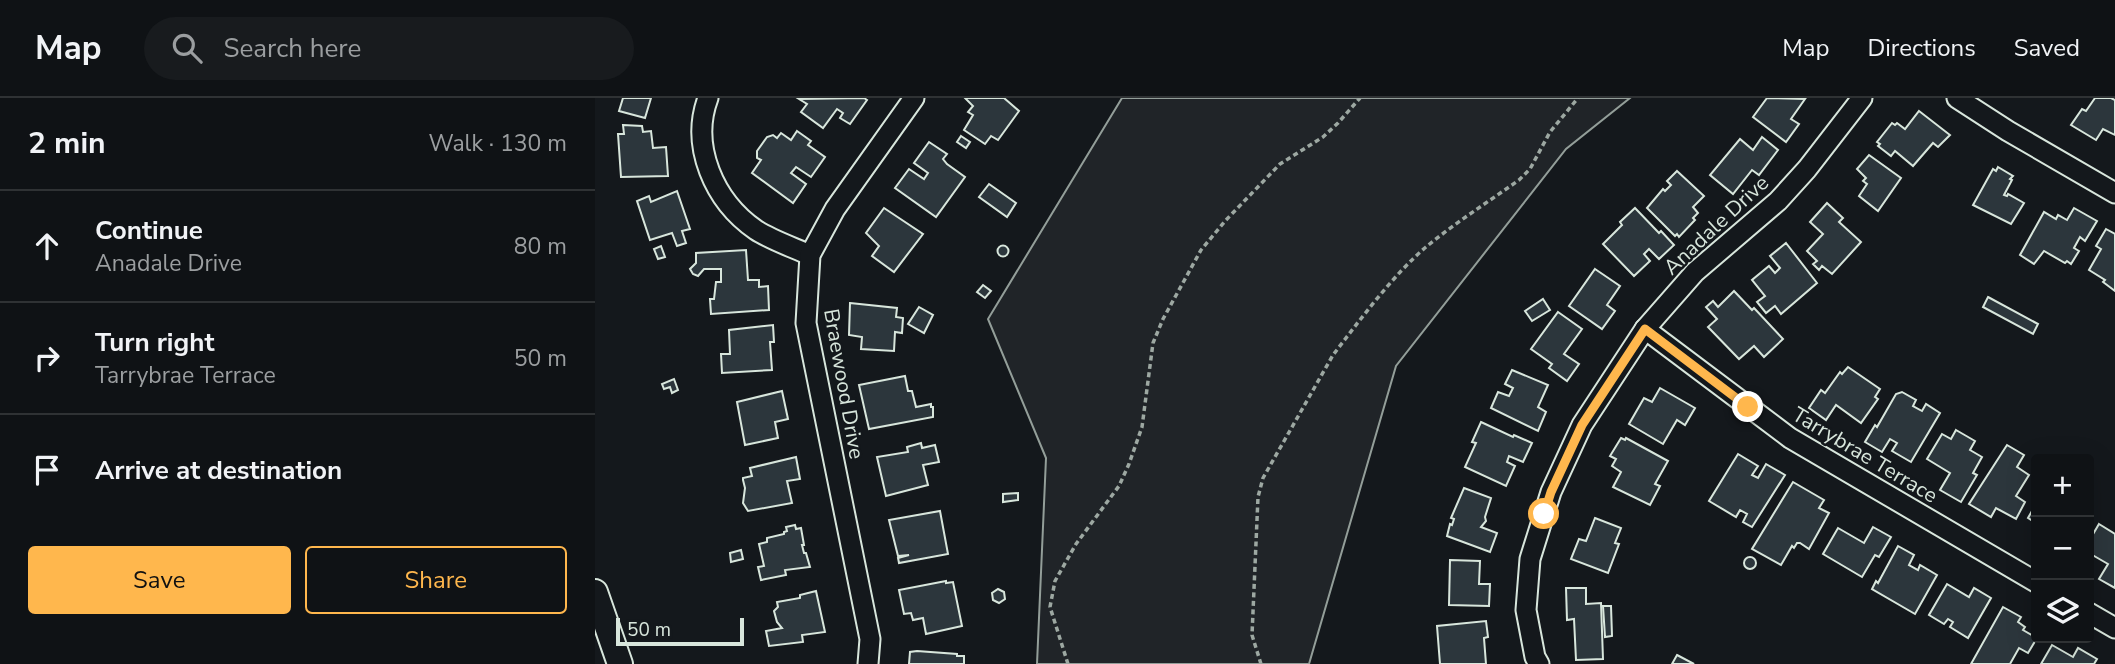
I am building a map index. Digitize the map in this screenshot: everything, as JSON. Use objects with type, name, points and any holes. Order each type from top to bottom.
[{"type":"main road","points":[[595,592],[620,664]]},
{"type":"street","points":[[708,98],[701,116],[702,152],[715,184],[735,213],[758,231],[810,254]]},
{"type":"street","name":"Braewood Drive","points":[[869,664],[870,639],[806,323],[810,254],[835,209],[914,98]]},
{"type":"street","name":"Anadale Drive","points":[[1539,664],[1535,657],[1526,610],[1531,559],[1551,492],[1582,425],[1645,329],[1695,272],[1778,201],[1807,169],[1862,98]]},
{"type":"street","points":[[1957,98],[2115,193]]},
{"type":"street","name":"Tarrybrae Terrace","points":[[1645,329],[1790,438],[2033,580]]},
{"type":"street","points":[[2094,616],[2115,628]]},
{"type":"path","points":[[1068,664],[1050,607],[1055,581],[1076,544],[1119,486],[1129,464],[1142,427],[1153,343],[1163,319],[1201,250],[1226,220],[1280,164],[1323,137],[1360,98]]},
{"type":"path","points":[[1261,664],[1252,635],[1258,497],[1263,478],[1333,355],[1401,272],[1426,247],[1519,180],[1530,169],[1550,132],[1578,98]]},
{"type":"shaded area","points":[[1122,98],[1630,98],[1566,149],[1396,366],[1309,664],[1037,664],[1046,458],[988,319]]},
{"type":"building","points":[[623,98],[651,98],[645,118],[619,111]]},
{"type":"building","points":[[965,98],[1004,98],[1019,111],[998,140],[991,136],[985,144],[964,130],[973,115],[968,112],[973,106]]},
{"type":"building","points":[[1767,98],[1805,99],[1791,119],[1799,124],[1786,142],[1753,117]]},
{"type":"building","points":[[2095,98],[2115,100],[2115,135],[2103,129],[2096,140],[2071,125],[2082,109],[2086,111]]},
{"type":"building","points":[[799,99],[867,100],[850,124],[840,118],[843,113],[837,109],[823,128],[801,112],[807,104]]},
{"type":"building","points":[[1919,111],[1950,135],[1938,147],[1933,143],[1913,166],[1895,151],[1891,156],[1878,146],[1880,144],[1877,142],[1892,123],[1905,129]]},
{"type":"building","points":[[623,125],[642,126],[643,132],[651,131],[653,148],[666,147],[668,176],[621,177],[618,134],[624,134]]},
{"type":"building","points":[[797,131],[811,141],[808,145],[825,157],[811,177],[796,167],[791,173],[806,184],[793,203],[752,173],[761,160],[757,158],[757,151],[767,137],[773,135],[777,138],[781,133],[791,140]]},
{"type":"building","points":[[961,136],[970,142],[966,148],[957,142]]},
{"type":"building","points":[[1762,137],[1778,150],[1759,175],[1752,170],[1733,194],[1710,175],[1740,139],[1753,150]]},
{"type":"building","points":[[929,142],[947,154],[943,159],[965,177],[936,217],[895,188],[909,169],[924,179],[928,173],[914,163]]},
{"type":"building","points":[[1869,155],[1901,178],[1878,211],[1859,196],[1867,184],[1863,181],[1866,178],[1857,169]]},
{"type":"building","points":[[1998,167],[2013,176],[2004,195],[2008,194],[2024,203],[2011,224],[1973,205],[1993,169],[1996,171]]},
{"type":"building","points":[[1677,171],[1704,196],[1693,207],[1698,213],[1693,218],[1695,220],[1679,237],[1647,208],[1663,189],[1665,191],[1671,185],[1667,181]]},
{"type":"building","points":[[989,184],[1016,203],[1007,217],[979,197]]},
{"type":"building","points":[[677,191],[690,229],[682,231],[686,243],[677,246],[672,233],[650,240],[637,201],[649,196],[651,202]]},
{"type":"building","points":[[1827,203],[1843,218],[1839,222],[1861,242],[1832,274],[1822,266],[1819,270],[1813,264],[1817,261],[1807,251],[1823,234],[1810,222]]},
{"type":"building","points":[[884,208],[923,234],[894,272],[872,256],[879,246],[866,233]]},
{"type":"building","points":[[1635,208],[1674,245],[1659,259],[1649,249],[1644,254],[1650,261],[1634,276],[1603,244]]},
{"type":"building","points":[[2074,208],[2097,221],[2085,241],[2080,237],[2074,248],[2079,251],[2071,264],[2044,251],[2034,264],[2020,255],[2044,212],[2056,219],[2058,215],[2067,220]]},
{"type":"building","points":[[2106,229],[2115,234],[2115,291],[2103,282],[2105,280],[2089,270],[2101,249],[2096,246]]},
{"type":"building","points":[[1786,243],[1817,283],[1781,314],[1775,306],[1766,313],[1757,302],[1765,296],[1752,280],[1769,266],[1775,273],[1780,268],[1770,256]]},
{"type":"building","points":[[661,246],[665,257],[658,259],[654,249]]},
{"type":"building","points":[[1003,246],[1007,247],[1007,255],[1003,256],[999,255],[998,251],[999,247]]},
{"type":"building","points":[[746,250],[748,280],[759,280],[759,287],[768,286],[769,310],[711,314],[710,299],[714,299],[716,282],[721,282],[721,269],[704,269],[698,276],[693,274],[690,269],[696,263],[696,253]]},
{"type":"building","points":[[1595,269],[1620,286],[1607,305],[1615,311],[1602,329],[1569,306]]},
{"type":"building","points":[[983,285],[991,291],[985,298],[977,292]]},
{"type":"building","points":[[1734,291],[1783,339],[1764,357],[1754,346],[1739,359],[1708,327],[1717,319],[1706,307],[1713,301],[1718,307]]},
{"type":"building","points":[[1988,297],[2038,324],[2033,334],[1983,307]]},
{"type":"building","points":[[1543,299],[1550,310],[1532,321],[1525,311]]},
{"type":"building","points":[[850,303],[897,308],[896,317],[903,318],[902,333],[895,332],[894,351],[861,349],[862,337],[849,335]]},
{"type":"building","points":[[919,307],[933,315],[924,333],[908,324]]},
{"type":"building","points":[[1558,312],[1582,329],[1564,354],[1579,364],[1567,381],[1549,368],[1552,364],[1531,349]]},
{"type":"building","points":[[773,325],[774,342],[770,342],[772,370],[722,373],[721,354],[730,354],[729,330]]},
{"type":"building","points":[[1848,367],[1880,389],[1875,397],[1878,399],[1861,423],[1836,405],[1826,420],[1809,408],[1821,390],[1825,393],[1840,372],[1842,374]]},
{"type":"building","points":[[1512,370],[1548,385],[1538,407],[1546,412],[1538,431],[1491,408],[1498,392],[1509,396],[1513,388],[1505,384]]},
{"type":"building","points":[[905,376],[908,391],[912,391],[916,407],[931,404],[933,417],[869,429],[859,385]]},
{"type":"building","points":[[674,379],[678,390],[672,393],[670,387],[664,389],[662,384]]},
{"type":"building","points":[[1660,388],[1695,408],[1685,425],[1677,420],[1663,444],[1629,424],[1644,398],[1652,402]]},
{"type":"building","points":[[782,391],[788,419],[775,422],[778,438],[745,445],[737,402]]},
{"type":"building","points":[[1902,392],[1916,400],[1913,406],[1922,411],[1926,404],[1940,413],[1911,462],[1892,451],[1897,443],[1890,439],[1882,452],[1865,442],[1896,394]]},
{"type":"building","points":[[1481,422],[1532,443],[1523,462],[1509,456],[1507,462],[1515,466],[1506,486],[1465,467],[1476,443],[1472,442]]},
{"type":"building","points":[[1956,430],[1975,441],[1970,450],[1982,457],[1973,473],[1977,475],[1961,502],[1940,490],[1950,473],[1927,459],[1942,434],[1951,439]]},
{"type":"building","points":[[1621,438],[1626,438],[1668,461],[1655,484],[1660,486],[1650,505],[1613,487],[1621,472],[1612,466],[1616,459],[1610,456]]},
{"type":"building","points":[[921,443],[922,448],[935,445],[939,462],[923,465],[928,485],[886,496],[877,457],[908,452],[907,447]]},
{"type":"building","points":[[2007,445],[2024,455],[2017,467],[2029,475],[2016,496],[2025,502],[2016,519],[1996,508],[1991,517],[1969,504]]},
{"type":"building","points":[[1738,454],[1758,466],[1752,475],[1758,478],[1766,464],[1785,475],[1752,527],[1743,522],[1747,514],[1740,510],[1736,517],[1709,501]]},
{"type":"building","points":[[796,457],[800,479],[787,481],[792,503],[748,511],[743,503],[743,478],[752,476],[750,468]]},
{"type":"building","points":[[1793,482],[1824,500],[1819,508],[1829,513],[1809,549],[1797,543],[1794,548],[1792,546],[1781,565],[1752,549]]},
{"type":"building","points":[[1464,488],[1491,498],[1486,521],[1481,527],[1497,533],[1490,552],[1447,536],[1454,519],[1451,518]]},
{"type":"building","points":[[1018,493],[1018,500],[1003,502],[1003,494]]},
{"type":"building","points":[[940,511],[948,554],[899,563],[898,558],[909,555],[898,556],[889,520]]},
{"type":"building","points":[[1595,518],[1621,528],[1615,543],[1619,544],[1608,573],[1571,559],[1579,539],[1586,541]]},
{"type":"building","points":[[2099,524],[2115,534],[2115,588],[2099,579],[2108,564],[2094,556],[2094,532]]},
{"type":"building","points":[[795,525],[796,529],[801,528],[802,545],[810,567],[785,570],[786,575],[761,580],[758,567],[764,566],[759,544],[767,542],[767,538],[784,534],[786,527]]},
{"type":"building","points":[[1873,527],[1891,537],[1879,557],[1875,555],[1862,577],[1823,554],[1838,528],[1864,543]]},
{"type":"building","points":[[1898,546],[1914,555],[1909,565],[1918,570],[1920,565],[1937,575],[1915,614],[1872,589]]},
{"type":"building","points":[[741,550],[743,559],[731,562],[730,553]]},
{"type":"building","points":[[1745,558],[1755,558],[1755,568],[1745,568]]},
{"type":"building","points":[[1450,560],[1480,561],[1479,584],[1490,584],[1489,606],[1449,605]]},
{"type":"building","points":[[953,582],[962,626],[926,634],[923,618],[913,620],[911,613],[904,614],[899,590]]},
{"type":"building","points":[[1947,584],[1969,597],[1974,588],[1991,598],[1968,638],[1950,627],[1953,622],[1948,619],[1944,624],[1929,615]]},
{"type":"building","points":[[1566,588],[1586,588],[1586,604],[1601,603],[1603,659],[1576,660],[1574,619],[1567,620]]},
{"type":"building","points":[[998,589],[1004,592],[1005,599],[999,603],[993,600],[992,593]]},
{"type":"building","points":[[816,591],[825,632],[802,635],[803,642],[769,646],[766,631],[782,628],[774,611],[778,607],[777,602],[800,598],[800,595]]},
{"type":"building","points":[[1603,606],[1611,606],[1612,636],[1605,637]]},
{"type":"building","points":[[2003,607],[2021,617],[2018,622],[2025,627],[2023,630],[2031,635],[2031,643],[2034,643],[2028,653],[2019,648],[2010,664],[1971,664]]},
{"type":"building","points":[[1486,621],[1486,664],[1440,664],[1437,626]]},
{"type":"building","points":[[2052,645],[2073,657],[2078,648],[2097,659],[2094,664],[2041,664]]},
{"type":"building","points":[[910,652],[957,654],[964,656],[964,664],[909,664]]},
{"type":"building","points":[[1677,655],[1694,664],[1672,664]]},
{"type":"route","points":[[1544,514],[1551,492],[1582,425],[1645,329],[1748,407]]}]
